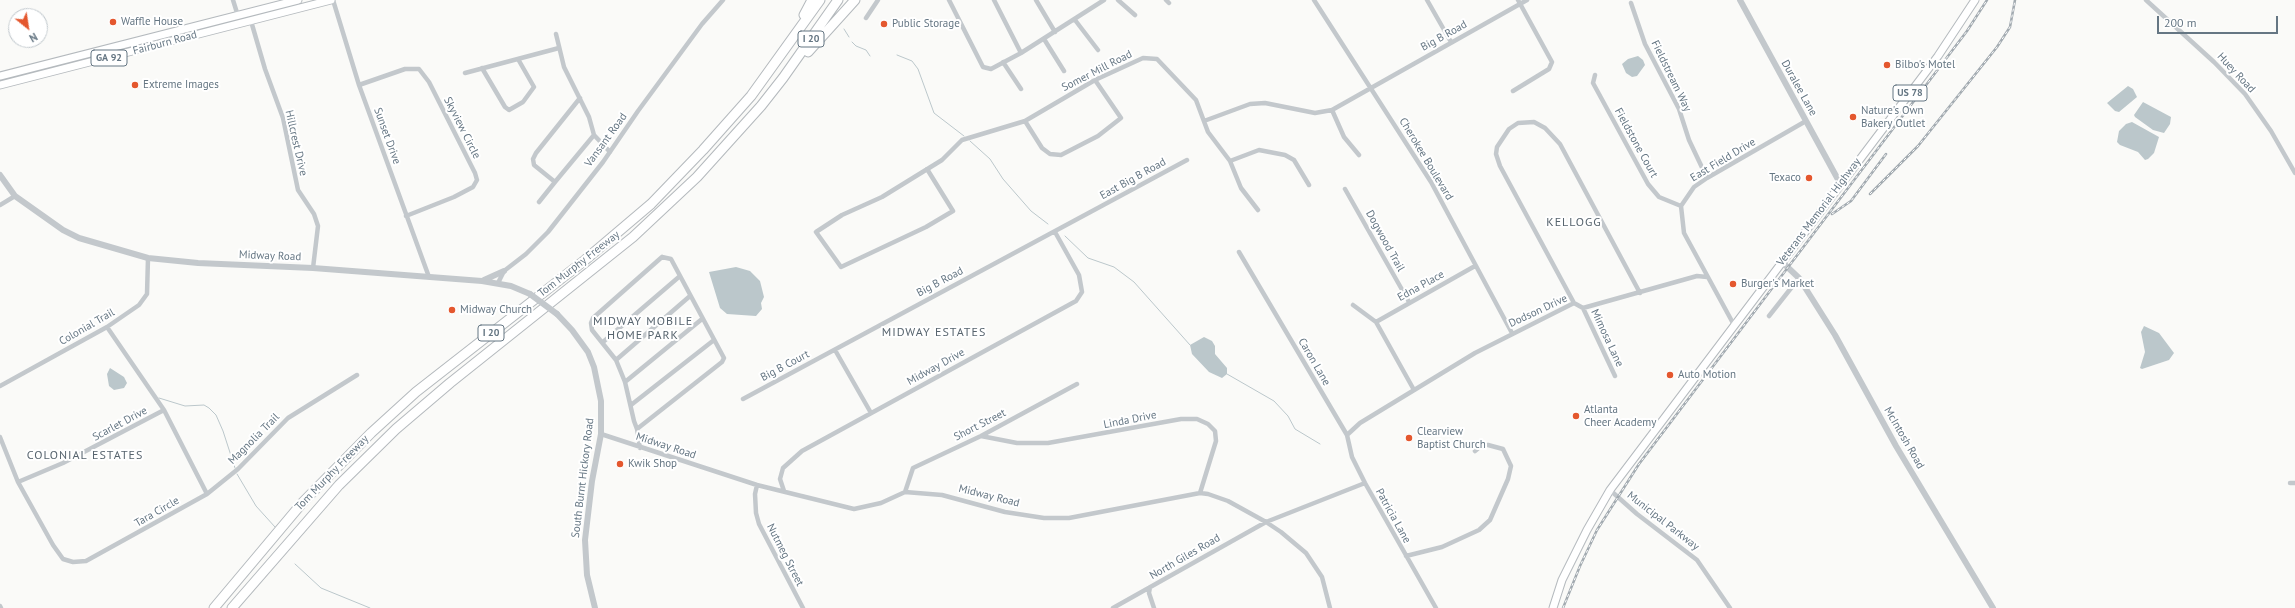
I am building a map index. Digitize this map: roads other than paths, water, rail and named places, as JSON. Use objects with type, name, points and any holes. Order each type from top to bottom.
[{"type":"highway","points":[[775,64],[812,0]]},
{"type":"highway","name":"Tom Murphy Freeway","points":[[214,608],[303,502],[371,433],[416,392],[585,260],[651,204],[728,123],[775,64],[820,0]]},
{"type":"highway","name":"Tom Murphy Freeway","points":[[232,608],[312,514],[367,456],[435,395],[653,220],[728,145],[783,78],[838,0]]},
{"type":"highway","points":[[783,78],[855,0]]},
{"type":"main road","name":"Fairburn Road","points":[[0,76],[298,0]]},
{"type":"main road","name":"Fairburn Road","points":[[0,85],[332,0]]},
{"type":"main road","name":"Veterans Memorial Highway","points":[[1553,608],[1562,580],[1584,536],[1610,490],[1953,35],[1975,0]]},
{"type":"street","points":[[233,0],[238,16]]},
{"type":"street","name":"Sunset Drive","points":[[332,0],[359,85],[429,276]]},
{"type":"street","name":"Vansant Road","points":[[498,283],[504,271],[526,254],[548,232],[610,152],[702,24],[723,0]]},
{"type":"street","points":[[866,18],[878,0]]},
{"type":"street","points":[[949,0],[982,67],[991,70],[1075,20],[1104,0]]},
{"type":"street","points":[[994,0],[1021,53]]},
{"type":"street","points":[[1036,0],[1055,32]]},
{"type":"street","points":[[1118,0],[1135,15]]},
{"type":"street","name":"Cherokee Boulevard","points":[[1314,0],[1369,88],[1431,182],[1512,333]]},
{"type":"street","points":[[1426,0],[1451,42]]},
{"type":"street","name":"Big B Road","points":[[1332,110],[1519,2],[1527,0]]},
{"type":"street","name":"Duralee Lane","points":[[1740,0],[1841,185]]},
{"type":"street","name":"Huey Road","points":[[2146,0],[2214,62],[2245,94],[2294,166]]},
{"type":"street","points":[[1513,91],[1549,69],[1552,62],[1519,2]]},
{"type":"street","name":"Fieldstream Way","points":[[1631,4],[1645,44],[1679,108],[1689,140],[1707,178]]},
{"type":"street","points":[[1075,20],[1098,50]]},
{"type":"street","name":"Hillcrest Drive","points":[[251,21],[265,69],[283,118],[298,190],[314,214],[318,226],[313,268]]},
{"type":"street","points":[[556,34],[564,67],[589,117],[594,135],[610,152]]},
{"type":"street","points":[[1044,39],[1064,71]]},
{"type":"street","points":[[465,73],[559,48]]},
{"type":"street","name":"Somer Mill Road","points":[[927,169],[953,210],[926,227],[841,267],[816,232],[842,215],[882,197],[927,169],[942,160],[962,140],[1025,121],[1095,80],[1144,58],[1157,59],[1196,100],[1208,132],[1230,161],[1241,188],[1258,210]]},
{"type":"street","points":[[482,68],[504,108],[509,110],[524,102],[534,87],[518,59]]},
{"type":"street","points":[[1003,62],[1021,89]]},
{"type":"street","name":"Skyview Circle","points":[[359,85],[405,69],[419,69],[429,82],[475,173],[477,180],[473,187],[454,198],[406,216]]},
{"type":"street","name":"Fieldstone Court","points":[[1595,75],[1593,83],[1648,184],[1659,197],[1681,206]]},
{"type":"street","points":[[1025,121],[1042,148],[1050,154],[1061,155],[1098,136],[1121,118],[1095,80]]},
{"type":"street","points":[[554,182],[534,165],[533,159],[580,98]]},
{"type":"street","points":[[1204,121],[1250,104],[1265,103],[1315,113],[1332,110],[1344,137],[1359,155]]},
{"type":"street","name":"East Field Drive","points":[[1681,206],[1694,187],[1707,178],[1806,121]]},
{"type":"street","points":[[1574,302],[1500,166],[1496,154],[1497,147],[1510,129],[1518,123],[1534,122],[1545,128],[1560,144],[1640,293]]},
{"type":"street","points":[[539,202],[594,135]]},
{"type":"street","points":[[1230,161],[1259,150],[1285,155],[1294,160],[1309,185]]},
{"type":"street","name":"East Big B Road","points":[[1056,232],[1187,160]]},
{"type":"street","name":"Midway Road","points":[[0,175],[15,196],[53,223],[79,238],[148,258],[198,263],[313,268],[429,276],[498,283],[519,289],[541,300],[558,314]]},
{"type":"street","name":"Dogwood Trail","points":[[1345,189],[1409,302]]},
{"type":"street","points":[[0,205],[15,196]]},
{"type":"street","points":[[1681,206],[1684,233],[1734,325]]},
{"type":"street","name":"Big B Road","points":[[835,350],[952,285],[1056,232]]},
{"type":"street","name":"Midway Drive","points":[[784,491],[780,479],[788,463],[802,451],[1076,301],[1082,292],[1079,275],[1056,232]]},
{"type":"street","name":"Caron Lane","points":[[1239,252],[1347,435],[1352,457],[1365,483]]},
{"type":"street","points":[[637,429],[722,362],[724,358],[671,259],[666,257],[662,257],[593,318],[591,323],[592,330],[604,342],[616,360],[625,382],[637,429],[640,448]]},
{"type":"street","name":"Colonial Trail","points":[[0,386],[107,327],[139,305],[147,294],[148,258]]},
{"type":"street","name":"McIntosh Road","points":[[1782,262],[1799,278],[1835,335],[1896,446],[1993,608]]},
{"type":"street","name":"Edna Place","points":[[1376,322],[1409,302],[1476,266]]},
{"type":"street","points":[[481,281],[504,271],[504,279],[508,285]]},
{"type":"street","points":[[604,342],[680,276]]},
{"type":"street","name":"Dodson Drive","points":[[1347,435],[1360,423],[1414,390],[1512,333],[1574,302],[1583,308],[1697,276],[1707,277]]},
{"type":"street","points":[[1769,316],[1799,278]]},
{"type":"street","points":[[616,360],[690,296]]},
{"type":"street","points":[[1353,305],[1376,322],[1414,390]]},
{"type":"street","name":"Mimosa Lane","points":[[1583,308],[1615,376]]},
{"type":"street","name":"South Burnt Hickory Road","points":[[558,314],[579,338],[594,367],[601,401],[601,434],[592,481],[585,540],[587,574],[596,608]]},
{"type":"street","points":[[625,382],[702,319]]},
{"type":"street","points":[[107,327],[164,410],[207,494]]},
{"type":"street","points":[[631,405],[714,340]]},
{"type":"street","points":[[835,350],[871,413]]},
{"type":"street","name":"Big B Court","points":[[743,398],[835,350]]},
{"type":"street","name":"Magnolia Trail","points":[[207,494],[238,469],[288,418],[357,375]]},
{"type":"street","name":"Short Street","points":[[904,492],[913,468],[981,436],[1077,384]]},
{"type":"street","name":"Scarlet Drive","points":[[18,482],[70,460],[164,410]]},
{"type":"street","name":"Linda Drive","points":[[981,436],[1017,443],[1048,443],[1181,419],[1198,419],[1208,424],[1215,431],[1216,441],[1200,493]]},
{"type":"street","name":"Midway Road","points":[[601,434],[757,485],[854,509],[881,503],[904,492],[942,495],[1005,512],[1044,518],[1069,518],[1200,493],[1228,501],[1266,522],[1281,532],[1306,553],[1316,565],[1325,584],[1330,608]]},
{"type":"street","name":"Tara Circle","points":[[0,436],[18,482],[53,545],[64,559],[73,562],[86,561],[207,494]]},
{"type":"street","points":[[1406,556],[1448,545],[1479,530],[1490,520],[1508,479],[1511,466],[1503,449],[1496,446],[1482,446],[1475,451]]},
{"type":"street","name":"Patricia Lane","points":[[1266,522],[1365,483],[1436,608]]},
{"type":"street","name":"Nutmeg Street","points":[[757,485],[755,494],[756,513],[760,524],[803,608]]},
{"type":"street","name":"Municipal Parkway","points":[[1610,490],[1637,514],[1697,560],[1730,608]]},
{"type":"street","name":"North Giles Road","points":[[1113,608],[1266,522]]},
{"type":"street","points":[[1150,587],[1149,593],[1154,608]]},
{"type":"waterway","points":[[844,29],[849,37]]},
{"type":"waterway","points":[[852,42],[856,46],[866,50],[870,56]]},
{"type":"waterway","points":[[897,55],[912,61],[918,69],[934,113],[964,136]]},
{"type":"waterway","points":[[970,141],[990,159],[1003,179],[1031,211],[1048,224]]},
{"type":"waterway","points":[[1065,236],[1088,258],[1114,267],[1134,282],[1190,345]]},
{"type":"waterway","points":[[1227,374],[1274,401],[1288,416],[1295,429],[1320,444]]},
{"type":"waterway","points":[[159,398],[185,406],[204,405],[209,408],[216,415],[223,431],[235,468]]},
{"type":"waterway","points":[[237,474],[256,506],[275,527]]},
{"type":"waterway","points":[[295,564],[321,588],[370,608]]},
{"type":"railway","points":[[1563,608],[1597,530],[1639,464],[1967,31],[1987,0]]},
{"type":"railway","points":[[1870,194],[1918,146],[1997,47],[2010,27],[2015,0]]},
{"type":"railway","points":[[1832,214],[1851,201],[1886,154]]},
{"type":"place","name":"Waffle House","points":[[113,22]]},
{"type":"place","name":"Public Storage","points":[[884,24]]},
{"type":"place","name":"Bilbo's Motel","points":[[1887,65]]},
{"type":"place","name":"Extreme Images","points":[[135,85]]},
{"type":"place","name":"Nature's Own Bakery Outlet","points":[[1853,117]]},
{"type":"place","name":"Texaco","points":[[1809,178]]},
{"type":"place","name":"Burger's Market","points":[[1733,284]]},
{"type":"place","name":"Midway Church","points":[[452,310]]},
{"type":"place","name":"Auto Motion","points":[[1670,375]]},
{"type":"place","name":"Atlanta Cheer Academy","points":[[1576,416]]},
{"type":"place","name":"Clearview Baptist Church","points":[[1409,438]]},
{"type":"place","name":"Kwik Shop","points":[[620,464]]},
{"type":"district","name":"KELLOGG","points":[[1574,223]]},
{"type":"district","name":"MIDWAY MOBILE HOME PARK","points":[[643,329]]},
{"type":"district","name":"MIDWAY ESTATES","points":[[934,333]]},
{"type":"district","name":"COLONIAL ESTATES","points":[[85,456]]}]
